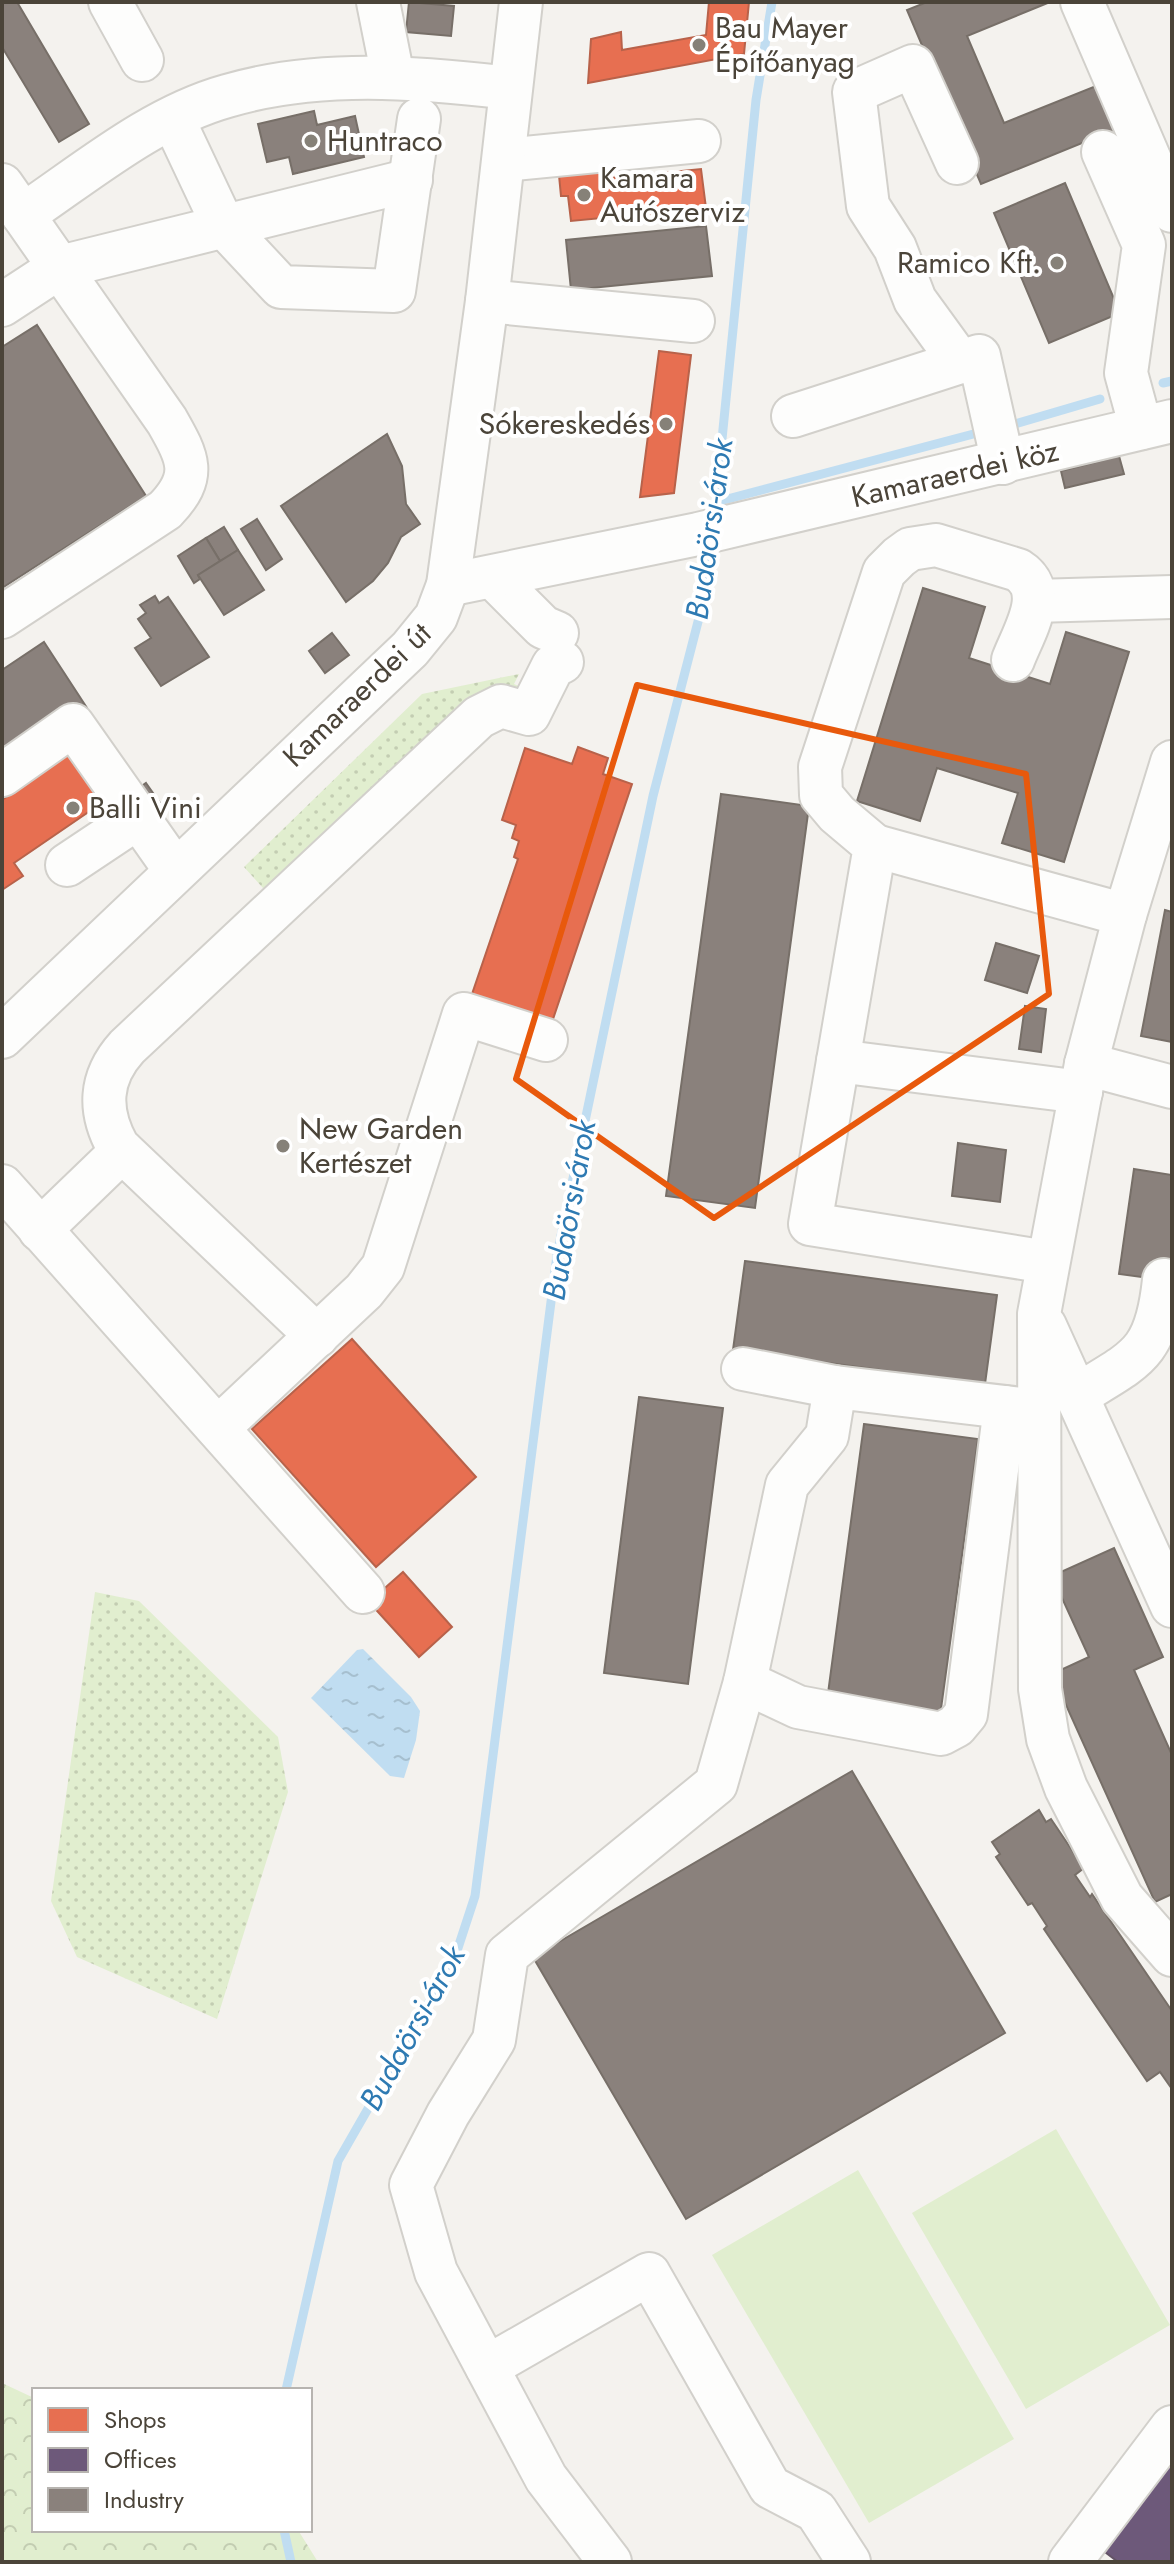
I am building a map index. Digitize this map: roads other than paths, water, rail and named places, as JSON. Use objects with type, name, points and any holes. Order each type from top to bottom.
[{"type":"street","points":[[110,2],[142,60]]},
{"type":"street","points":[[378,2],[393,77]]},
{"type":"street","name":"Kamaraerdei út","points":[[2,1037],[410,649],[436,617],[448,585],[487,301],[521,2]]},
{"type":"street","points":[[1082,2],[1172,211]]},
{"type":"street","points":[[957,163],[913,66],[854,92],[868,206],[895,248],[915,300],[960,362]]},
{"type":"street","points":[[2,617],[165,510],[185,486],[185,453],[167,421],[13,200],[119,150],[173,119],[225,96],[262,87],[393,77],[510,88]]},
{"type":"street","points":[[173,119],[223,225],[281,287],[394,291],[419,119]]},
{"type":"street","points":[[504,160],[699,141]]},
{"type":"street","points":[[1103,152],[1144,245],[1126,373],[1157,424]]},
{"type":"street","points":[[2,305],[60,267],[411,180]]},
{"type":"street","points":[[487,301],[693,321]]},
{"type":"street","points":[[793,416],[979,356],[1003,463]]},
{"type":"street","name":"Kamaraerdei köz","points":[[448,585],[494,578],[717,529],[1157,424]]},
{"type":"street","points":[[1013,660],[1035,601],[1035,589],[1028,577],[1018,570],[936,545],[910,549],[884,572],[820,767],[821,795],[837,814],[875,846],[1125,915]]},
{"type":"street","points":[[317,1336],[122,1151],[108,1129],[104,1112],[105,1082],[114,1061],[479,717],[501,706],[529,714],[560,648],[494,578]]},
{"type":"street","points":[[1035,601],[1172,597]]},
{"type":"street","points":[[2,775],[73,725],[175,870]]},
{"type":"street","points":[[1172,762],[1125,915],[1083,1078],[1039,1314],[1040,1689],[1048,1739],[1066,1788],[1122,1898],[1172,1955]]},
{"type":"street","points":[[67,865],[139,817]]},
{"type":"street","points":[[875,846],[810,1224],[1047,1262]]},
{"type":"street","points":[[218,1428],[364,1291],[383,1267],[464,1014],[546,1040]]},
{"type":"street","points":[[838,1061],[1172,1087]]},
{"type":"street","points":[[40,1230],[122,1151]]},
{"type":"street","points":[[2,1186],[363,1592]]},
{"type":"street","points":[[743,1369],[835,1387],[1040,1404],[1125,1365],[1149,1342],[1159,1320],[1164,1280]]},
{"type":"street","points":[[610,2562],[546,2478],[436,2272],[411,2185],[448,2114],[494,2040],[507,1955],[716,1784],[745,1682],[787,1485],[827,1436],[835,1387]]},
{"type":"street","points":[[1040,1404],[1172,1606]]},
{"type":"street","points":[[745,1682],[798,1707],[941,1734],[956,1726],[966,1714],[1040,1404]]},
{"type":"street","points":[[487,2367],[649,2274],[770,2487],[816,2511],[849,2562]]},
{"type":"street","points":[[1070,2562],[1172,2427]]},
{"type":"water","points":[[363,1649],[411,1697],[420,1711],[416,1740],[404,1778],[390,1776],[311,1698],[357,1650]]},
{"type":"waterway","name":"Budaörsi-árok","points":[[714,519],[756,100],[772,2]]},
{"type":"waterway","points":[[1163,383],[1172,381]]},
{"type":"waterway","points":[[1015,424],[1100,399]]},
{"type":"waterway","points":[[716,502],[981,432]]},
{"type":"waterway","name":"Budaörsi-árok","points":[[286,2388],[338,2161],[455,1957],[475,1896],[557,1255],[653,796],[708,583],[712,542]]},
{"type":"waterway","name":"Budaörsi-árok","points":[[284,2532],[291,2562]]},
{"type":"place","name":"Bau Mayer Építőanyag","points":[[699,45]]},
{"type":"place","name":"Huntraco","points":[[311,141]]},
{"type":"place","name":"Kamara Autószerviz","points":[[584,195]]},
{"type":"place","name":"Ramico Kft.","points":[[1057,263]]},
{"type":"place","name":"Sókereskedés","points":[[666,424]]},
{"type":"place","name":"Balli Vini","points":[[73,808]]},
{"type":"place","name":"New Garden Kertészet","points":[[283,1146]]}]
